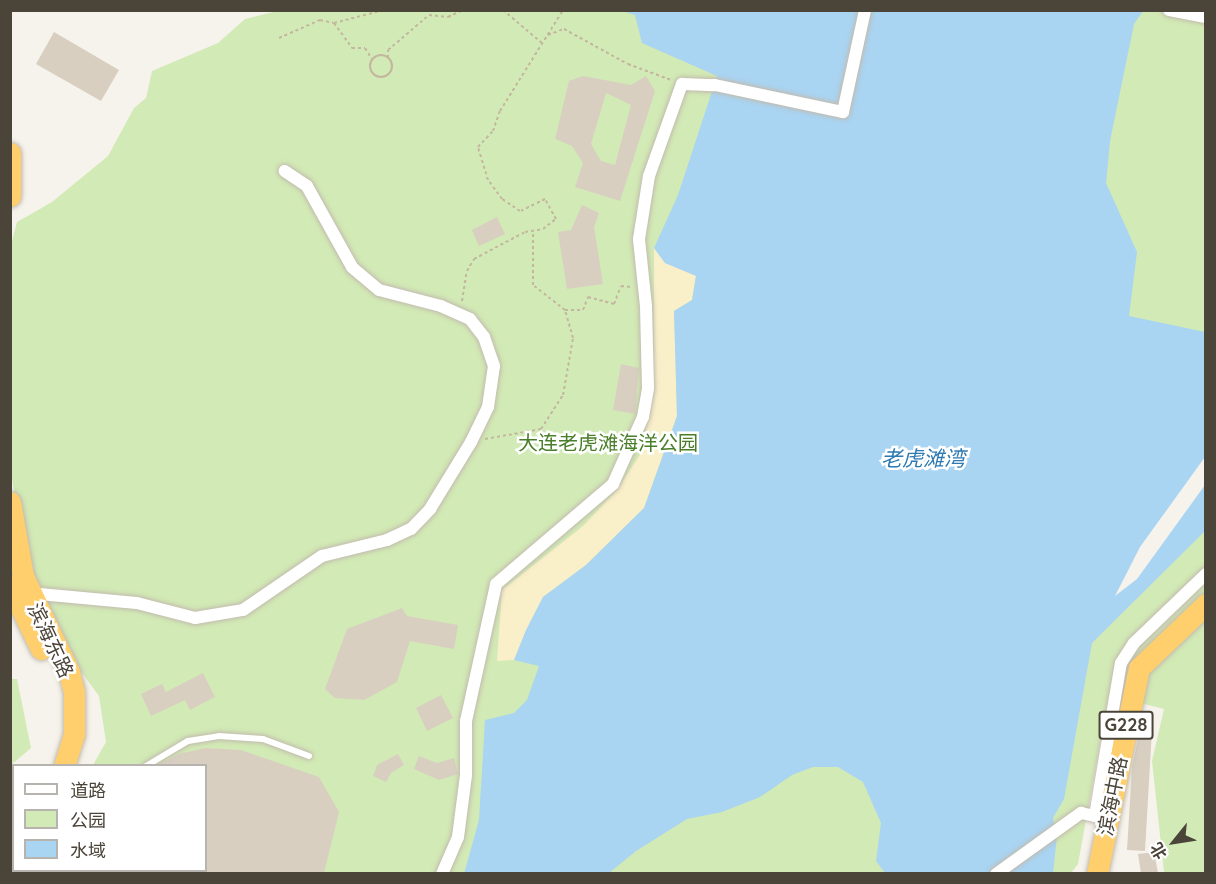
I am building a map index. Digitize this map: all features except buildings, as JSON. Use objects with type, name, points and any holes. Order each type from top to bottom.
[{"type":"highway","points":[[10,153],[10,196]]},
{"type":"highway","name":"滨海东路","points":[[10,502],[20,563],[18,590],[75,709],[74,734],[64,764]]},
{"type":"highway","name":"滨海中路","points":[[1097,873],[1139,668],[1206,604]]},
{"type":"street","points":[[442,873],[458,837],[466,775],[466,721],[496,584],[612,484],[643,417],[648,388],[639,239],[648,176],[682,84],[715,85],[843,112],[865,10]]},
{"type":"street","points":[[1169,10],[1206,17]]},
{"type":"street","points":[[18,590],[137,603],[195,618],[243,610],[315,559],[339,549],[387,540],[411,529],[430,509],[471,442],[488,407],[494,366],[484,337],[470,319],[455,312],[379,290],[352,267],[307,186],[285,171]]},
{"type":"street","points":[[996,873],[1081,813],[1095,816],[1121,663],[1134,643],[1206,574]]},
{"type":"lane","points":[[149,764],[188,741],[219,736],[263,738],[309,756]]},
{"type":"path","points":[[279,38],[320,20],[334,23],[384,10]]},
{"type":"path","points":[[334,23],[352,48],[365,48],[372,59],[370,70],[382,76],[390,71],[388,50],[429,15],[448,17],[463,10]]},
{"type":"path","points":[[502,10],[543,43]]},
{"type":"path","points":[[455,312],[462,303],[466,271],[474,259],[532,231],[543,229],[556,219],[545,199],[520,211],[502,200],[488,180],[478,147],[493,130],[500,111],[563,10]]},
{"type":"path","points":[[549,34],[564,29],[628,64],[682,84]]},
{"type":"path","points":[[372,59],[382,55],[388,58]]},
{"type":"path","points":[[471,442],[541,429],[563,395],[573,338],[565,310],[533,285],[532,231]]},
{"type":"path","points":[[565,310],[583,310],[588,297],[614,303],[621,286]]},
{"type":"green space","name":"大连老虎滩海洋公园","points":[[281,10],[1205,11],[1205,873],[1164,872],[1152,761],[1164,709],[1109,695],[1078,864],[1071,873],[11,874],[12,856],[12,872],[207,872],[207,764],[94,764],[106,742],[99,696],[55,636],[24,557],[10,466],[10,248],[17,222],[52,202],[108,156],[134,108],[146,98],[152,71],[218,43],[245,19]]},
{"type":"green space","points":[[11,679],[17,679],[31,748],[11,765]]},
{"type":"sand","points":[[654,248],[665,263],[696,275],[692,300],[674,311],[677,416],[644,508],[586,565],[543,597],[514,660],[497,661],[502,590],[583,526],[617,490],[641,453],[654,394]]},
{"type":"water","name":"老虎滩湾","points":[[622,11],[1143,11],[1134,24],[1110,141],[1106,183],[1137,252],[1129,316],[1205,332],[1205,531],[1092,643],[1064,799],[1053,818],[1057,836],[1053,873],[885,873],[876,861],[881,823],[863,782],[838,767],[813,767],[792,775],[760,797],[722,812],[687,819],[636,851],[609,873],[464,874],[479,820],[485,720],[514,713],[527,700],[539,666],[514,660],[526,630],[543,597],[586,565],[644,508],[677,416],[674,311],[692,300],[696,276],[665,263],[654,248],[678,195],[717,76],[642,43],[635,15]]},
{"type":"pier","points":[[1205,457],[1205,485],[1137,579],[1115,596],[1140,547]]}]
